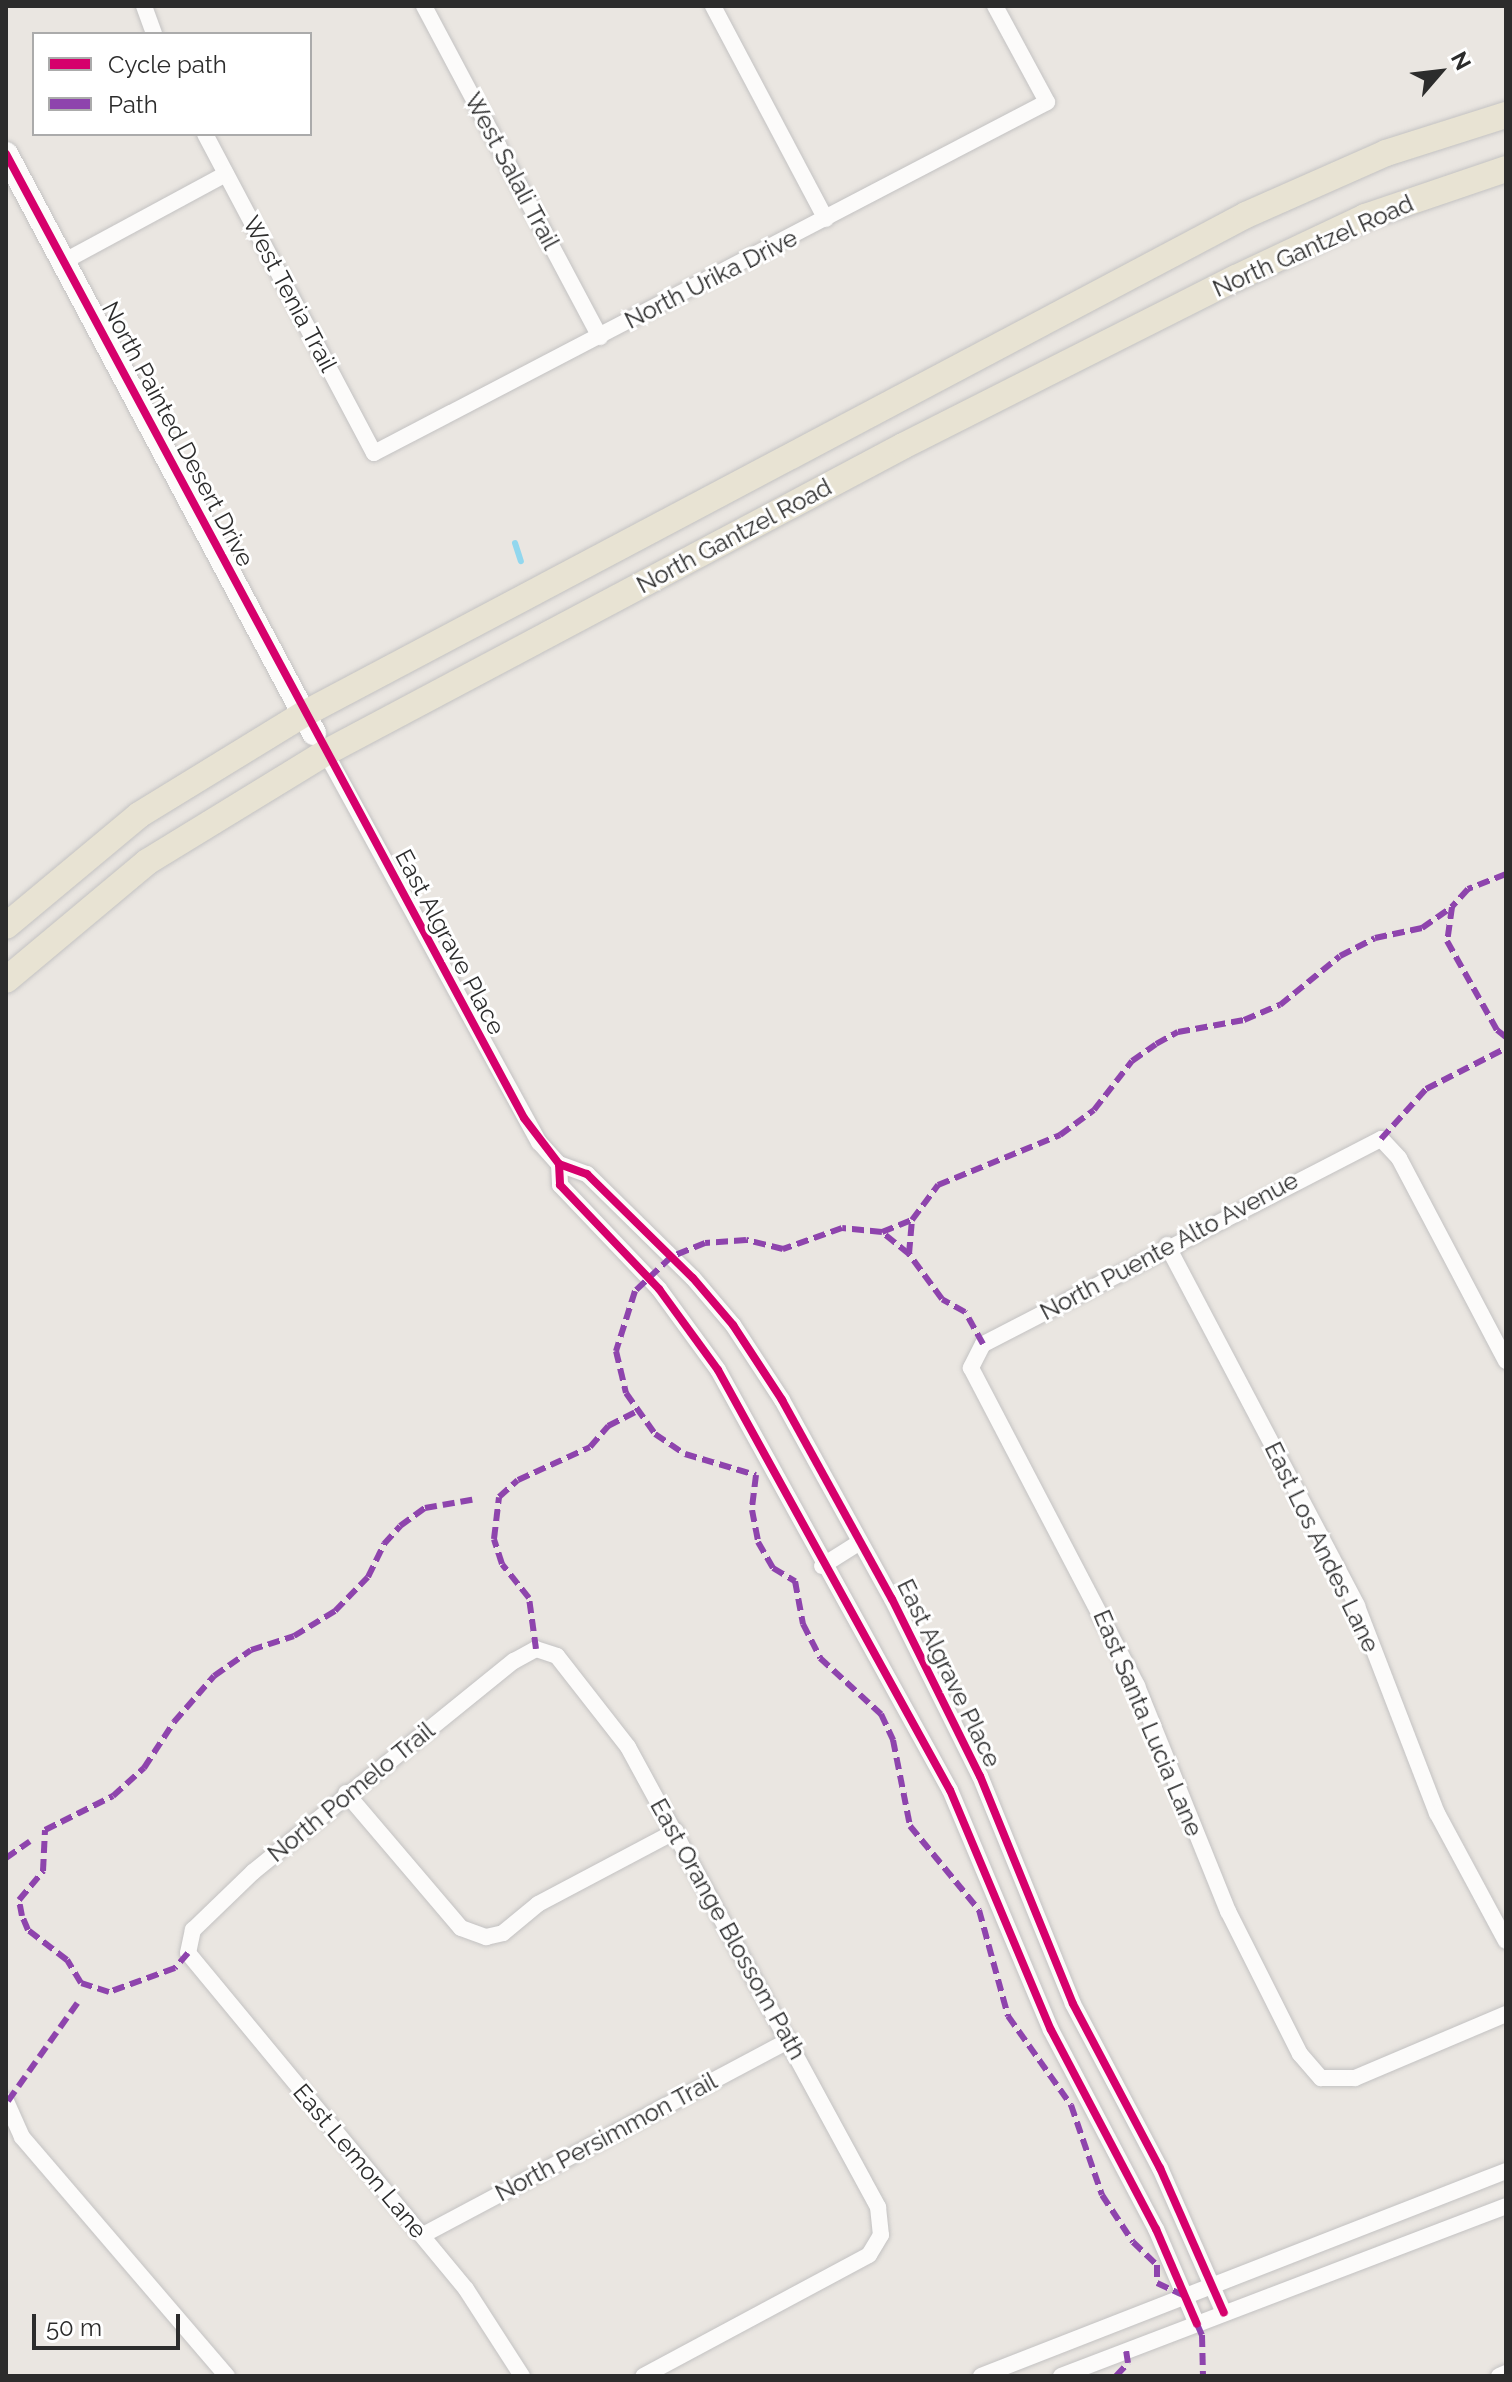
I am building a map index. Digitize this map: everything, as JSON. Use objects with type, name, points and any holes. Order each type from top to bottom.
[{"type":"main road","name":"North Gantzel Road","points":[[6,980],[147,862],[314,733],[1246,215],[1386,153],[1506,115]]},
{"type":"main road","name":"North Gantzel Road","points":[[6,926],[139,815],[903,446],[1236,278],[1365,217],[1506,169]]},
{"type":"street","points":[[144,6],[153,32]]},
{"type":"street","name":"West Salali Trail","points":[[424,6],[600,337]]},
{"type":"street","points":[[713,6],[826,219]]},
{"type":"street","name":"North Urika Drive","points":[[374,453],[1047,102],[995,6]]},
{"type":"street","name":"West Tenia Trail","points":[[206,136],[374,453]]},
{"type":"street","name":"North Painted Desert Drive","points":[[6,154],[314,733]]},
{"type":"street","points":[[63,262],[226,174]]},
{"type":"street","name":"East Algrave Place","points":[[314,733],[509,1092],[559,1164],[560,1185],[648,1277],[696,1337],[950,1790],[1051,2030],[1156,2229],[1197,2324]]},
{"type":"street","name":"North Puente Alto Avenue","points":[[971,1368],[983,1344],[1167,1245],[1381,1139],[1399,1158],[1506,1361]]},
{"type":"street","name":"East Algrave Place","points":[[559,1164],[587,1174],[733,1325],[782,1400],[860,1542],[980,1776],[1073,2004],[1160,2168],[1224,2313]]},
{"type":"street","name":"East Los Andes Lane","points":[[1167,1245],[1357,1606],[1437,1813],[1506,1941]]},
{"type":"street","name":"East Santa Lucia Lane","points":[[971,1368],[1137,1686],[1228,1911],[1300,2054],[1321,2078],[1355,2078],[1506,2014]]},
{"type":"street","points":[[822,1566],[860,1542]]},
{"type":"street","name":"North Pomelo Trail","points":[[188,1953],[193,1930],[346,1793],[514,1661],[536,1649]]},
{"type":"street","name":"East Orange Blossom Path","points":[[536,1649],[557,1656],[590,1694],[628,1747],[878,2207],[881,2235],[869,2255],[643,2376]]},
{"type":"street","points":[[346,1793],[461,1928],[486,1937],[503,1933],[538,1904],[676,1831]]},
{"type":"street","name":"East Lemon Lane","points":[[188,1953],[423,2235],[493,2327],[522,2376]]},
{"type":"street","name":"North Persimmon Trail","points":[[423,2235],[789,2040]]},
{"type":"street","points":[[7,2101],[22,2137],[227,2376]]},
{"type":"street","points":[[981,2376],[1506,2171]]},
{"type":"street","points":[[1061,2376],[1506,2206]]},
{"type":"street","points":[[1499,2376],[1506,2373]]},
{"type":"waterway","points":[[515,543],[521,561]]},
{"type":"marked path","points":[[1506,874],[1468,889],[1452,907],[1447,941],[1497,1030],[1506,1037]]},
{"type":"marked path","points":[[983,1344],[965,1312],[942,1299],[909,1254],[912,1220],[938,1185],[1060,1135],[1094,1110],[1132,1061],[1178,1032],[1244,1020],[1280,1005],[1340,956],[1375,938],[1422,928],[1452,907]]},
{"type":"marked path","points":[[1381,1139],[1426,1089],[1506,1048]]},
{"type":"marked path","points":[[909,1254],[882,1232],[912,1220]]},
{"type":"marked path","points":[[882,1232],[842,1228],[783,1249],[746,1240],[705,1243],[671,1257],[635,1291],[616,1351],[626,1393],[655,1434],[685,1454],[756,1475],[752,1510],[758,1542],[773,1568],[795,1581],[803,1624],[820,1658],[881,1714],[893,1740],[910,1826],[979,1910],[1008,2016],[1071,2105],[1102,2195],[1133,2242],[1157,2265],[1157,2283],[1185,2296]]},
{"type":"marked path","points":[[536,1649],[529,1598],[502,1564],[494,1539],[499,1497],[518,1480],[590,1447],[608,1426],[635,1412]]},
{"type":"marked path","points":[[188,1953],[175,1968],[109,1992],[81,1983],[67,1960],[28,1930],[22,1916],[19,1900],[43,1871],[45,1830],[113,1796],[144,1768],[174,1722],[214,1676],[251,1650],[294,1636],[335,1611],[368,1577],[384,1544],[400,1526],[425,1508],[476,1499]]},
{"type":"marked path","points":[[6,1858],[30,1841]]},
{"type":"marked path","points":[[8,2101],[78,2002]]},
{"type":"marked path","points":[[1197,2324],[1202,2335],[1203,2376]]},
{"type":"marked path","points":[[1116,2376],[1128,2363],[1126,2351]]},
{"type":"cycle path","points":[[6,154],[524,1118],[559,1164],[587,1174],[693,1278],[733,1325],[782,1400],[892,1599],[980,1776],[1073,2004],[1160,2168],[1224,2313]]},
{"type":"cycle path","points":[[559,1164],[560,1185],[659,1289],[718,1370],[950,1790],[1051,2030],[1156,2229],[1197,2324]]}]
